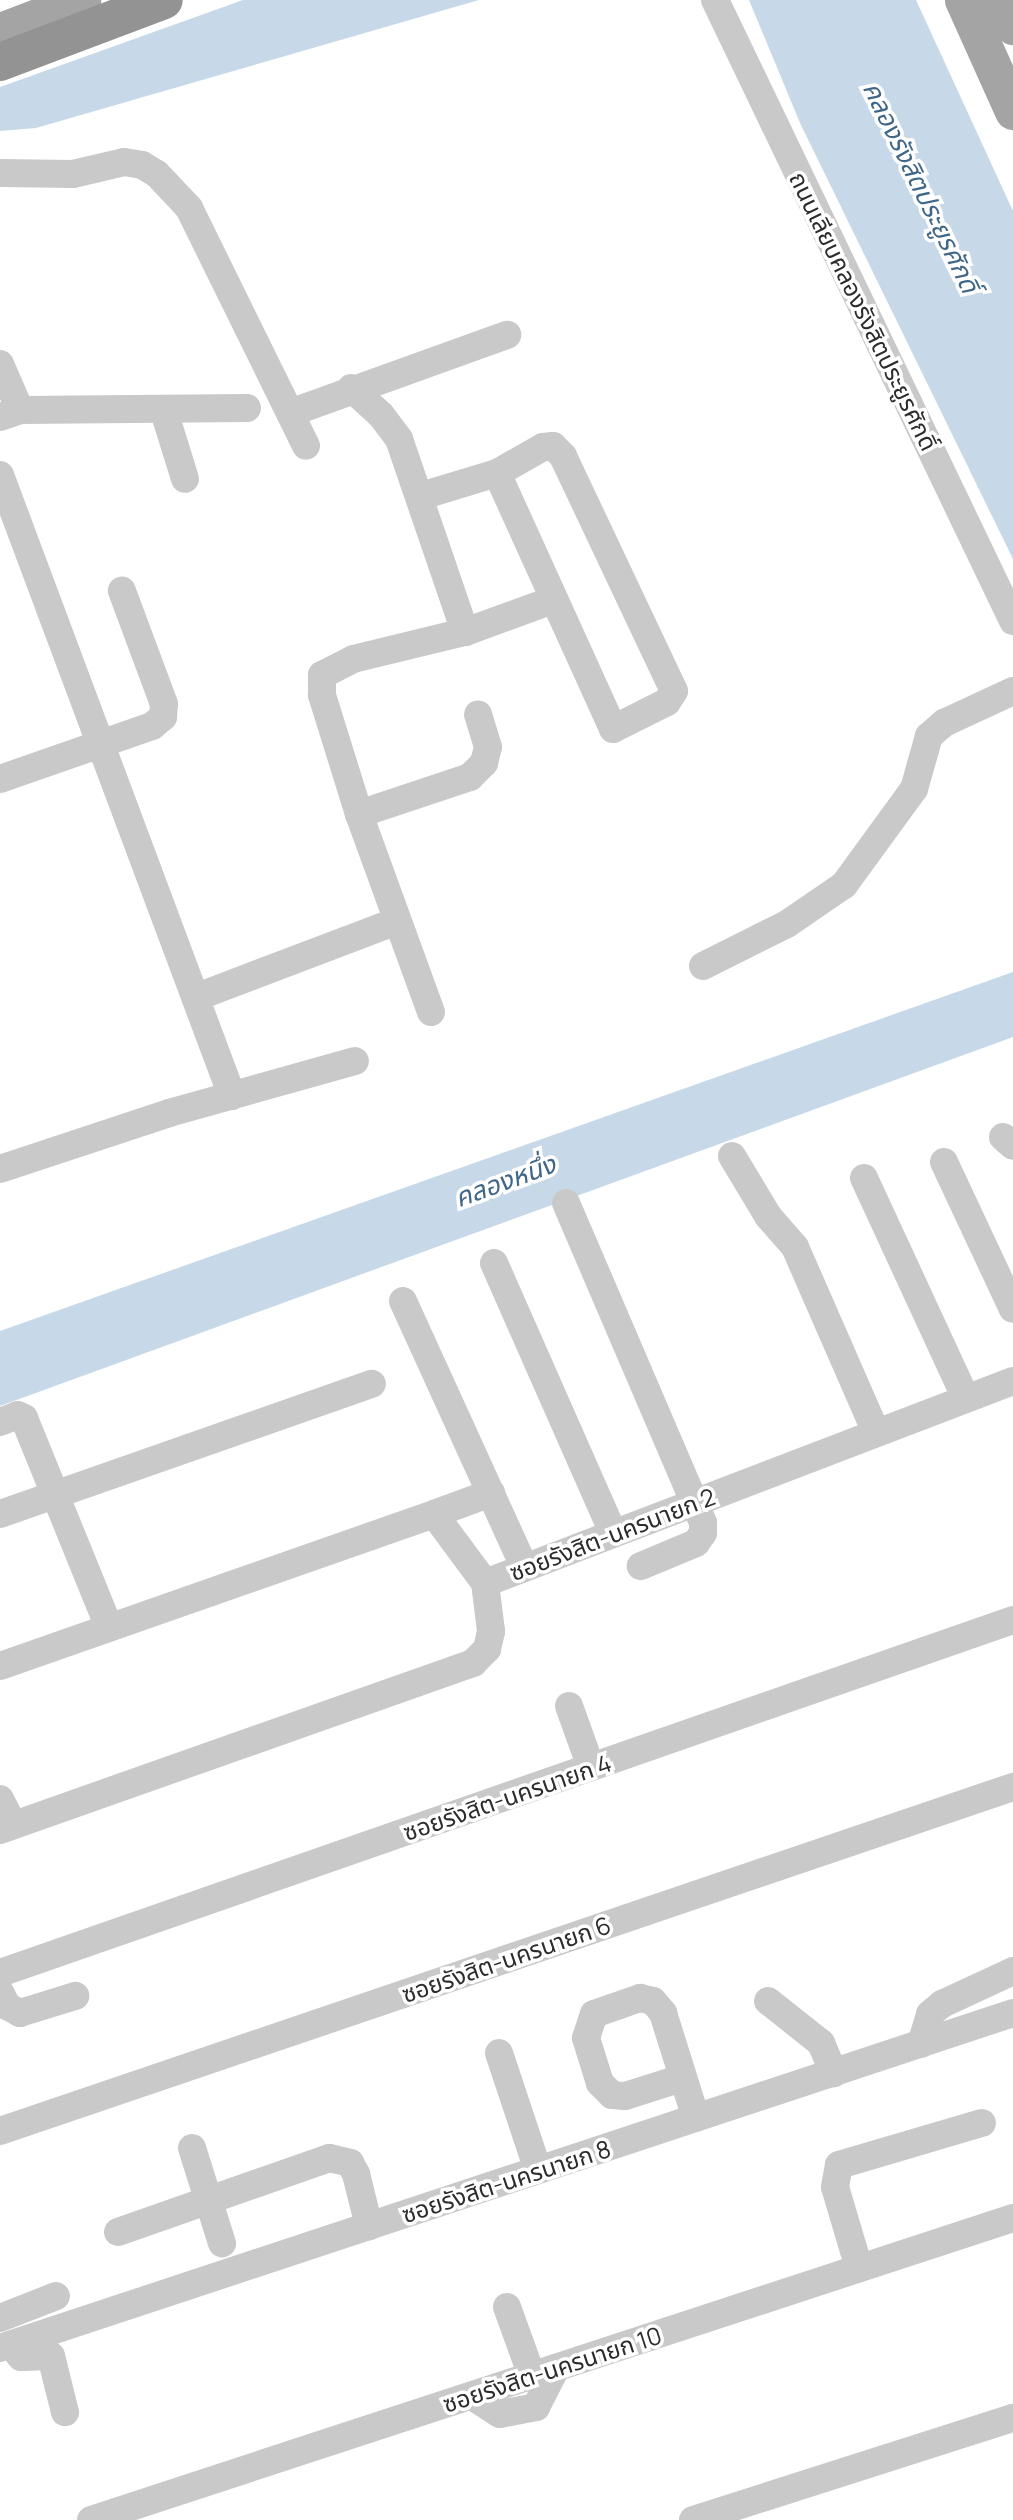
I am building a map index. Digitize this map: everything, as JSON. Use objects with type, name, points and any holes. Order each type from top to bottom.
[{"type":"highway","points":[[0,62],[164,0]]},
{"type":"main road","points":[[0,4],[10,0]]},
{"type":"main road","points":[[0,31],[82,0]]},
{"type":"main road","points":[[963,0],[1013,111]]},
{"type":"main road","points":[[1002,0],[1013,26]]},
{"type":"street","name":"ถนนเลียบคลองรังสิตประยูรศักดิ์","points":[[715,0],[1013,621]]},
{"type":"street","points":[[0,173],[72,174],[124,162],[142,164],[157,174],[189,208],[306,446]]},
{"type":"street","points":[[290,413],[351,388],[507,335]]},
{"type":"street","points":[[0,364],[10,414],[247,408]]},
{"type":"street","points":[[351,388],[382,415],[399,439],[421,496],[465,632]]},
{"type":"street","points":[[164,411],[185,479]]},
{"type":"street","points":[[421,496],[497,473],[544,447],[553,446],[563,456],[674,691],[667,702],[613,729],[497,473]]},
{"type":"street","points":[[0,475],[232,1096]]},
{"type":"street","points":[[0,779],[152,726],[163,717],[164,705],[122,591]]},
{"type":"street","points":[[431,1012],[359,814],[322,695],[322,675],[353,659],[465,632],[553,600]]},
{"type":"street","points":[[703,965],[787,924],[844,885],[914,789],[929,736],[943,723],[1013,691]]},
{"type":"street","points":[[359,814],[470,777],[484,762],[488,747],[478,715]]},
{"type":"street","points":[[197,997],[397,922]]},
{"type":"street","points":[[0,1169],[232,1096],[355,1061]]},
{"type":"street","points":[[733,1156],[755,1197],[795,1247],[876,1432]]},
{"type":"street","points":[[944,1162],[1013,1309]]},
{"type":"street","points":[[864,1178],[966,1399]]},
{"type":"street","points":[[566,1203],[697,1501],[703,1533],[696,1543],[641,1566]]},
{"type":"street","points":[[494,1263],[612,1534]]},
{"type":"street","points":[[403,1301],[524,1567]]},
{"type":"street","name":"ซอยรังสิต-นครนายก 2","points":[[7,1828],[473,1663],[487,1649],[491,1631],[485,1583],[1013,1381]]},
{"type":"street","points":[[0,1514],[372,1384]]},
{"type":"street","points":[[0,1422],[18,1415],[24,1418],[108,1625]]},
{"type":"street","points":[[0,1666],[108,1625],[491,1493]]},
{"type":"street","points":[[434,1514],[485,1583]]},
{"type":"street","name":"ซอยรังสิต-นครนายก 4","points":[[0,1973],[1013,1620]]},
{"type":"street","points":[[569,1706],[591,1767]]},
{"type":"street","name":"ซอยรังสิต-นครนายก 6","points":[[0,2131],[1013,1787]]},
{"type":"street","points":[[0,1799],[7,1828]]},
{"type":"street","points":[[921,2044],[930,2014],[942,2004],[1013,1971]]},
{"type":"street","points":[[0,1992],[7,2006],[20,2012],[75,1996]]},
{"type":"street","points":[[768,2001],[821,2043],[834,2073]]},
{"type":"street","name":"ซอยรังสิต-นครนายก 8","points":[[6,2346],[1013,2013]]},
{"type":"street","points":[[499,2053],[538,2170]]},
{"type":"street","points":[[682,2078],[696,2118]]},
{"type":"street","points":[[859,2269],[835,2187],[839,2165],[982,2123]]},
{"type":"street","points":[[192,2148],[206,2200],[222,2243]]},
{"type":"street","points":[[118,2232],[329,2158],[342,2160],[356,2174],[369,2226]]},
{"type":"street","name":"ซอยรังสิต-นครนายก 10","points":[[91,2520],[1013,2218]]},
{"type":"street","points":[[0,2318],[56,2296]]},
{"type":"street","points":[[507,2307],[544,2372]]},
{"type":"street","points":[[6,2346],[21,2357],[51,2356],[65,2412]]},
{"type":"street","points":[[693,2520],[1013,2418]]},
{"type":"water","points":[[243,0],[479,0],[36,128],[0,131],[0,87]]},
{"type":"water","name":"คลองรังสิตประยูรศักดิ์","points":[[749,0],[916,0],[1013,211],[1013,559],[800,123]]},
{"type":"water","name":"คลองหนึ่ง","points":[[1013,972],[1013,1037],[0,1406],[0,1331]]}]
